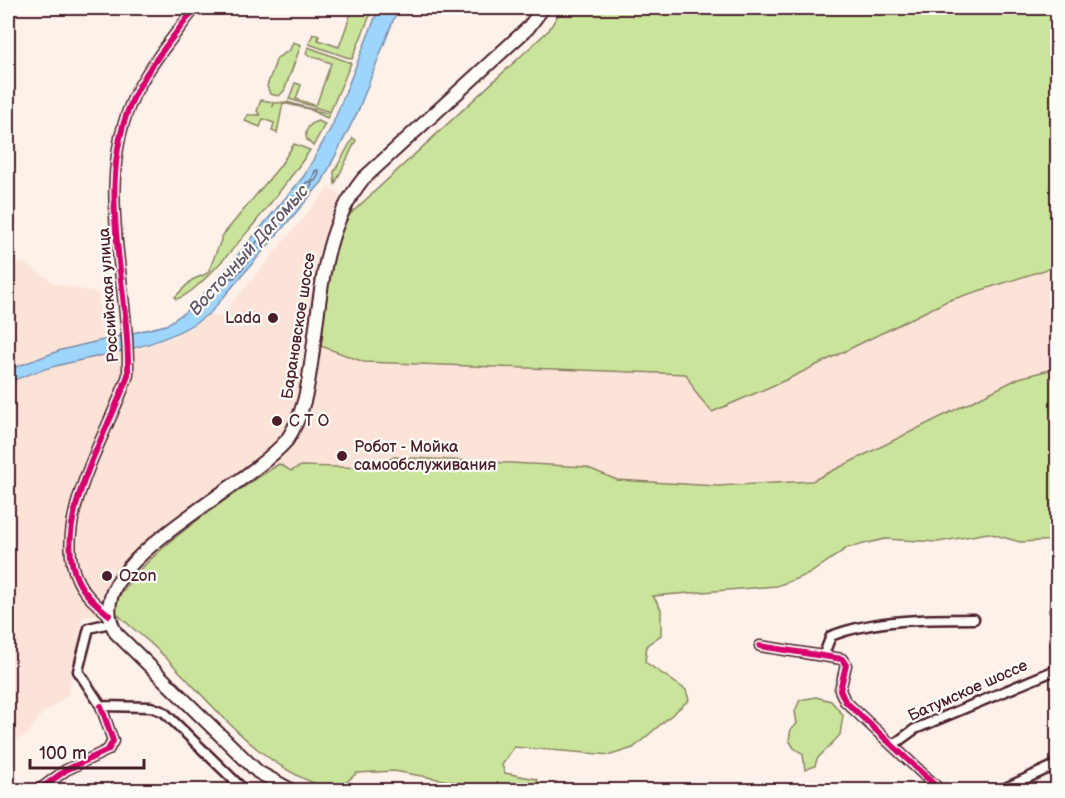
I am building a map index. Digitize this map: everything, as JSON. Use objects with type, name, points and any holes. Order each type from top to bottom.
[{"type":"main road","name":"Барановское шоссе","points":[[110,619],[111,594],[135,561],[281,447],[293,432],[307,392],[325,262],[337,223],[350,195],[363,180],[528,28],[543,8]]},
{"type":"main road","name":"Российская улица","points":[[110,619],[116,633],[250,764],[287,790]]},
{"type":"street","name":"Российская улица","points":[[110,619],[79,582],[74,571],[72,538],[84,476],[120,398],[128,375],[114,178],[117,143],[135,94],[195,8]]},
{"type":"street","points":[[39,790],[66,770],[108,750],[113,741],[101,706],[78,671],[89,628],[110,619]]},
{"type":"street","points":[[824,654],[831,636],[842,631],[884,624],[974,619]]},
{"type":"street","points":[[760,646],[824,654],[846,662],[840,690],[845,701],[940,790]]},
{"type":"street","name":"Батумское шоссе","points":[[893,745],[915,729],[1058,669]]},
{"type":"street","points":[[101,706],[151,707],[164,712],[244,790]]},
{"type":"street","points":[[1001,790],[1058,764]]},
{"type":"shaded area","points":[[329,187],[342,195],[318,255],[310,331],[290,362],[305,372],[321,346],[364,362],[686,374],[696,393],[713,411],[788,379],[947,301],[1057,266],[1057,368],[1019,378],[812,481],[717,486],[617,480],[586,467],[394,457],[373,468],[301,466],[291,471],[282,465],[225,498],[157,555],[132,579],[115,604],[114,611],[83,617],[68,695],[41,715],[26,736],[8,742],[8,262],[24,263],[56,284],[98,293],[103,349],[136,350],[168,339],[192,327],[210,313],[220,318]]},
{"type":"green space","points":[[353,8],[373,8],[352,59],[309,44],[313,34],[319,36],[318,40],[339,47]]},
{"type":"green space","points":[[562,8],[1057,8],[1057,266],[947,301],[788,379],[712,412],[696,393],[686,374],[364,362],[321,346],[331,258],[346,218],[549,30]]},
{"type":"green space","points":[[293,42],[301,45],[284,91],[279,96],[270,94],[267,86],[277,58],[290,50]]},
{"type":"green space","points":[[308,47],[351,63],[330,112],[289,99],[295,83],[301,85],[296,99],[314,105],[317,103],[331,63],[306,54]]},
{"type":"green space","points":[[261,100],[273,102],[273,106],[275,103],[287,102],[329,114],[327,118],[309,109],[283,103],[277,133],[272,131],[274,123],[263,119],[260,127],[245,121],[247,115],[260,115],[257,111]]},
{"type":"green space","points":[[318,121],[325,124],[313,146],[307,140],[307,131],[309,126]]},
{"type":"green space","points":[[353,138],[356,140],[335,184],[334,172]]},
{"type":"green space","points":[[294,144],[310,150],[226,257],[189,293],[176,299],[175,297],[192,280],[208,273],[223,235],[280,166]]},
{"type":"green space","points":[[1057,368],[1057,540],[1020,542],[988,533],[938,542],[885,539],[847,548],[809,574],[777,586],[653,596],[661,609],[661,635],[647,645],[645,662],[686,690],[689,700],[633,748],[611,755],[514,747],[502,765],[505,773],[536,779],[546,790],[486,790],[482,787],[394,771],[357,773],[337,790],[320,786],[288,771],[249,742],[162,654],[114,611],[122,593],[159,551],[238,491],[279,464],[291,471],[301,466],[373,468],[394,457],[586,467],[617,480],[717,486],[812,481],[1019,378]]},
{"type":"green space","points":[[816,697],[831,701],[843,715],[840,735],[817,759],[815,766],[805,770],[803,754],[794,748],[789,740],[791,729],[797,724],[795,711],[800,700]]},
{"type":"water","name":"Восточный Дагомыс","points":[[379,8],[398,8],[358,111],[322,182],[210,313],[162,339],[59,365],[8,383],[8,370],[61,350],[166,325],[185,312],[216,281],[304,176],[332,126]]},
{"type":"cycle path","points":[[109,615],[96,604],[78,581],[71,558],[71,532],[76,505],[85,477],[128,375],[127,340],[116,233],[114,197],[116,162],[122,128],[135,94],[155,61],[195,8]]},
{"type":"cycle path","points":[[760,646],[842,659],[846,665],[840,690],[845,701],[940,790]]},
{"type":"cycle path","points":[[39,790],[66,770],[108,750],[113,741],[101,706]]},
{"type":"place","name":"Lada","points":[[273,318]]},
{"type":"place","name":"С Т О","points":[[277,421]]},
{"type":"place","name":"Робот - Мойка самообслуживания","points":[[342,456]]},
{"type":"place","name":"Ozon","points":[[107,576]]}]
